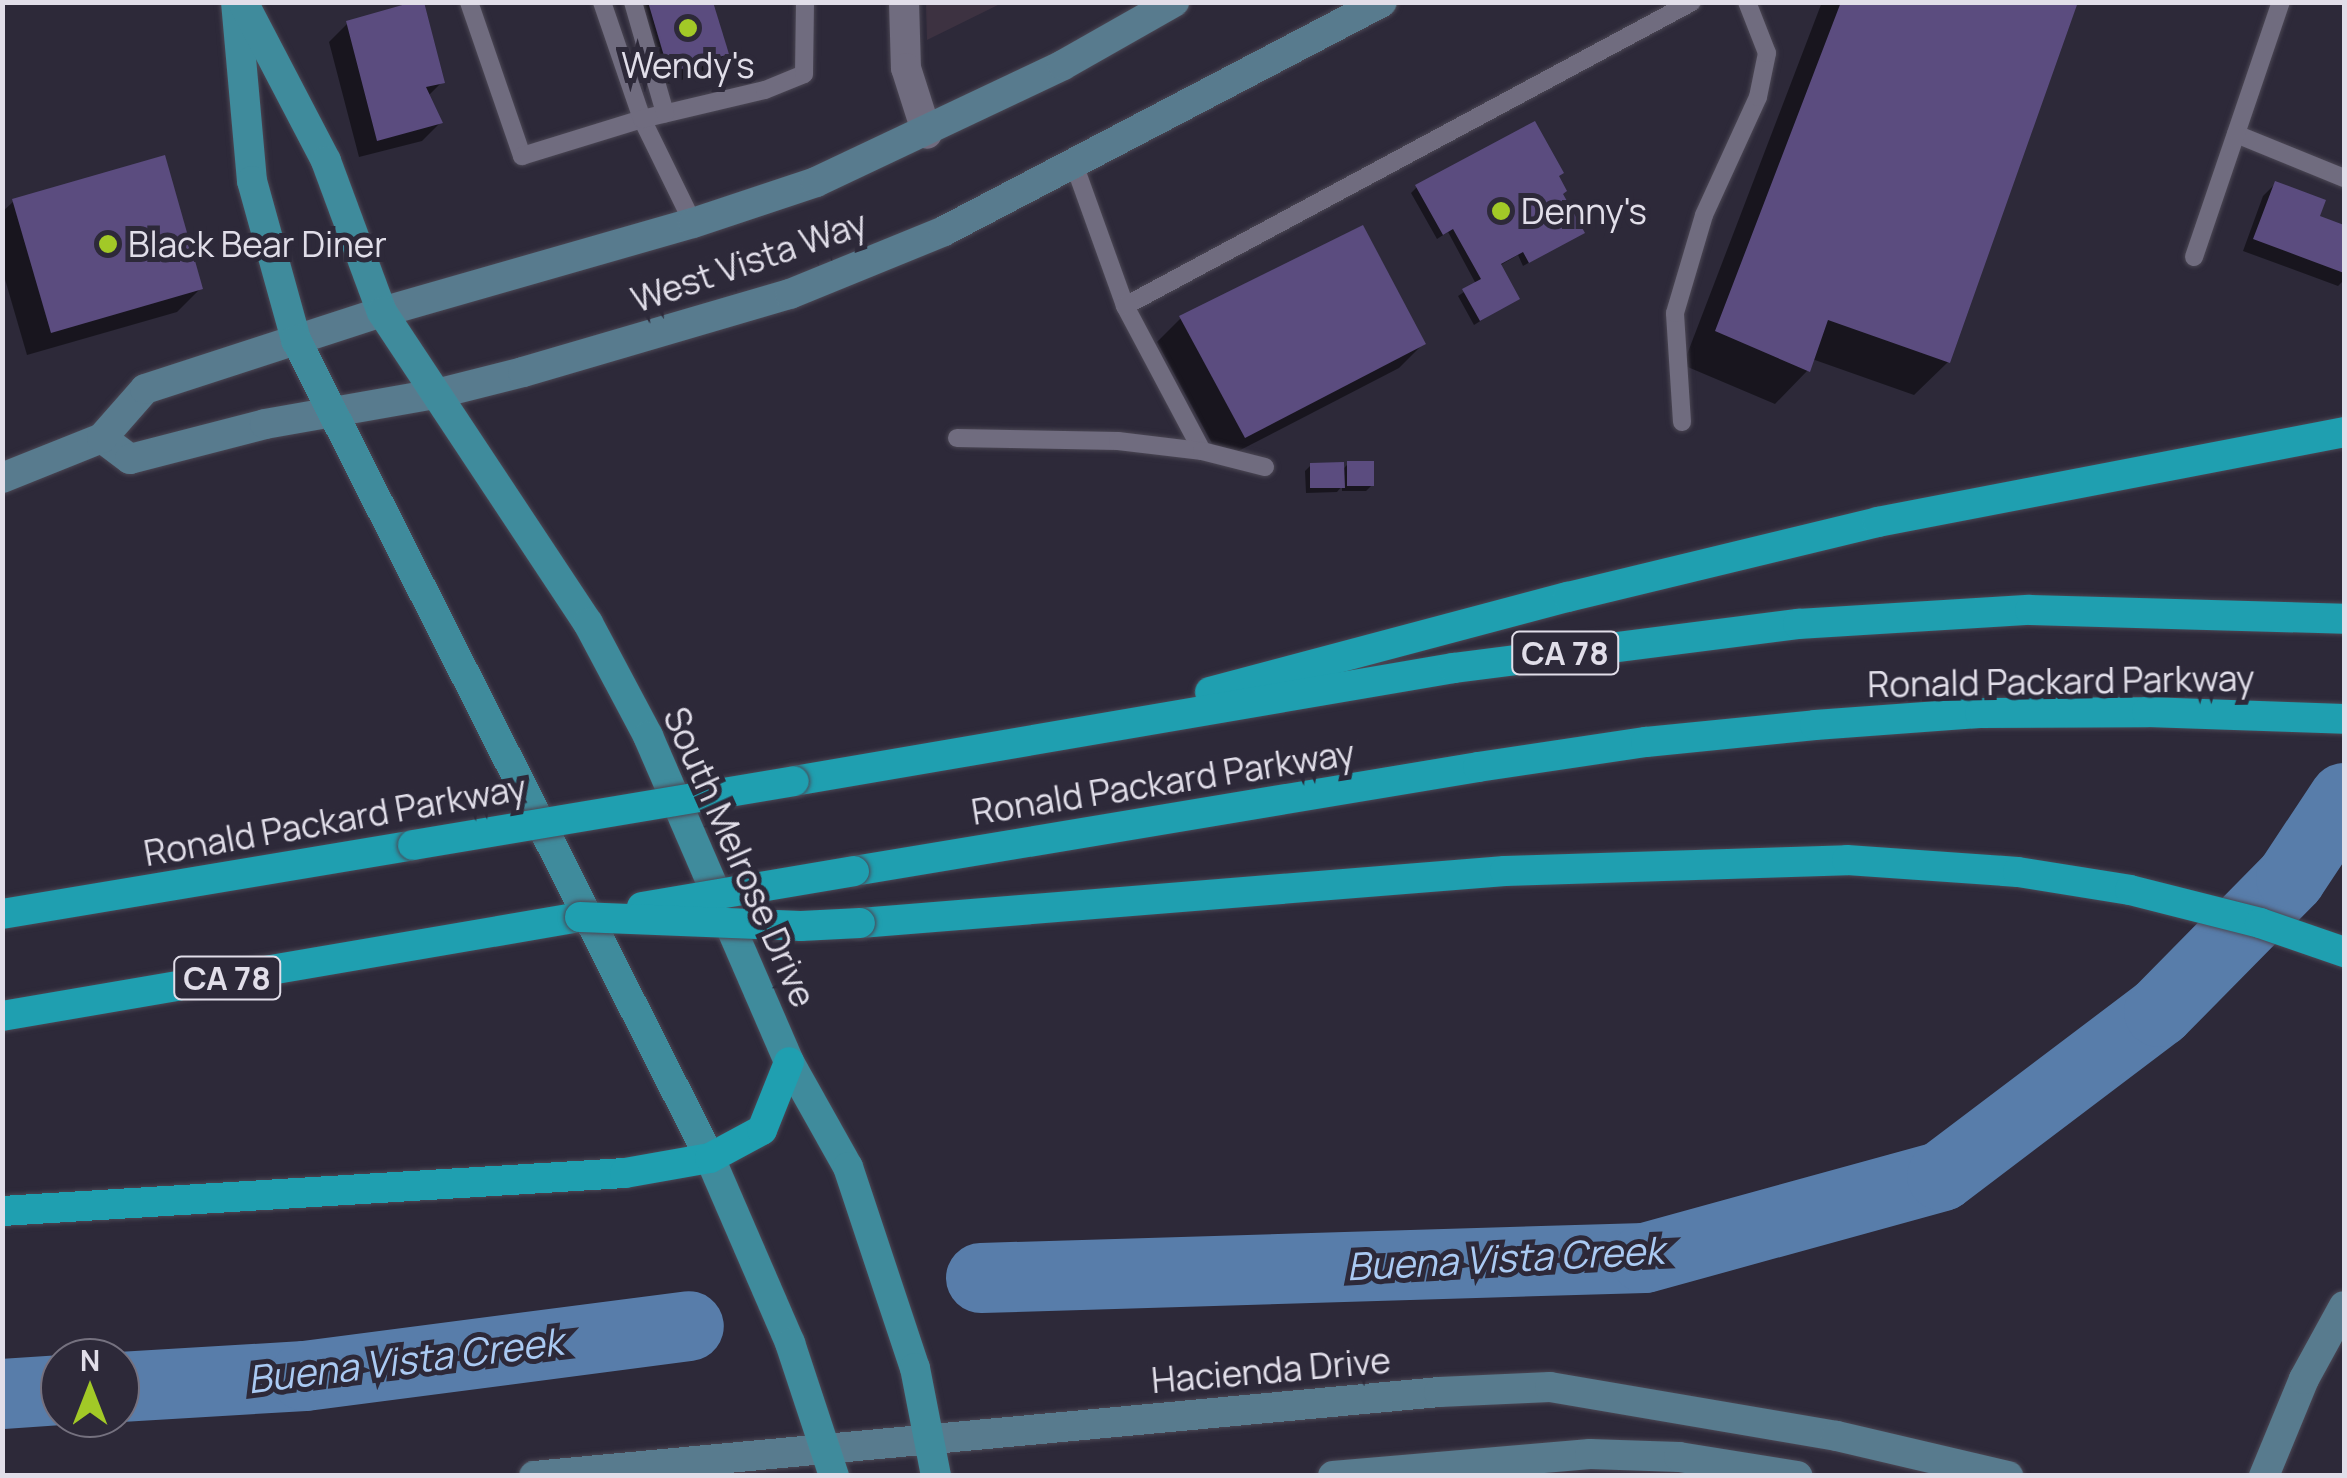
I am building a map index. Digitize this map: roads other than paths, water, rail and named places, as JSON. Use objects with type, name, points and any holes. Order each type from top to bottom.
[{"type":"highway","points":[[1023,742],[1568,597],[1878,522],[2332,434]]},
{"type":"highway","name":"Ronald Packard Parkway","points":[[2,914],[1454,668],[1798,624],[2030,610],[2344,619]]},
{"type":"highway","name":"Ronald Packard Parkway","points":[[2,1016],[1478,767],[1721,734],[1980,712],[2147,712],[2344,719]]},
{"type":"highway","points":[[580,917],[801,926],[1505,872],[1846,860],[2018,872],[2130,890],[2260,923],[2344,952]]},
{"type":"highway","points":[[2,1210],[624,1173],[710,1158],[762,1130],[789,1062]]},
{"type":"main road","name":"South Melrose Drive","points":[[239,2],[326,161],[382,312],[596,639],[648,736],[789,1062],[848,1167],[915,1368],[936,1476]]},
{"type":"main road","points":[[239,2],[252,181],[296,340],[710,1158],[790,1344],[830,1462]]},
{"type":"main road","name":"West Vista Way","points":[[2,478],[102,438],[145,389],[382,312],[693,223],[816,182],[927,134],[1174,2]]},
{"type":"main road","name":"West Vista Way","points":[[102,438],[130,459],[265,424],[436,394],[790,294],[944,231],[1382,2]]},
{"type":"main road","points":[[2264,1476],[2304,1379],[2344,1306]]},
{"type":"main road","name":"Hacienda Drive","points":[[534,1476],[830,1462],[929,1439],[1439,1392],[1550,1387],[1819,1432],[2008,1476]]},
{"type":"main road","points":[[1333,1476],[1590,1465],[1679,1457],[1797,1476]]},
{"type":"street","points":[[904,2],[906,68],[927,134]]},
{"type":"lane","points":[[470,2],[522,156],[642,119],[765,90],[804,74],[805,2]]},
{"type":"lane","points":[[602,2],[642,119],[693,223]]},
{"type":"lane","points":[[633,2],[666,113]]},
{"type":"lane","points":[[1125,306],[1692,2]]},
{"type":"lane","points":[[1682,422],[1675,313],[1704,215],[1758,97],[1767,53],[1747,2]]},
{"type":"lane","points":[[2194,257],[2281,2]]},
{"type":"lane","points":[[2236,134],[2344,178]]},
{"type":"lane","points":[[1074,164],[1125,306],[1202,451]]},
{"type":"lane","points":[[958,438],[1118,441],[1202,451],[1266,466]]},
{"type":"waterway","name":"Buena Vista Creek","points":[[981,1278],[1645,1258],[1942,1176],[2159,1012],[2291,878],[2344,798]]},
{"type":"waterway","name":"Buena Vista Creek","points":[[140,1386],[305,1376],[689,1326]]},
{"type":"waterway","name":"Buena Vista Creek","points":[[2,1394],[40,1391]]},
{"type":"place","name":"Wendy's","points":[[688,28]]},
{"type":"place","name":"Denny's","points":[[1501,211]]},
{"type":"place","name":"Black Bear Diner","points":[[108,244]]}]
